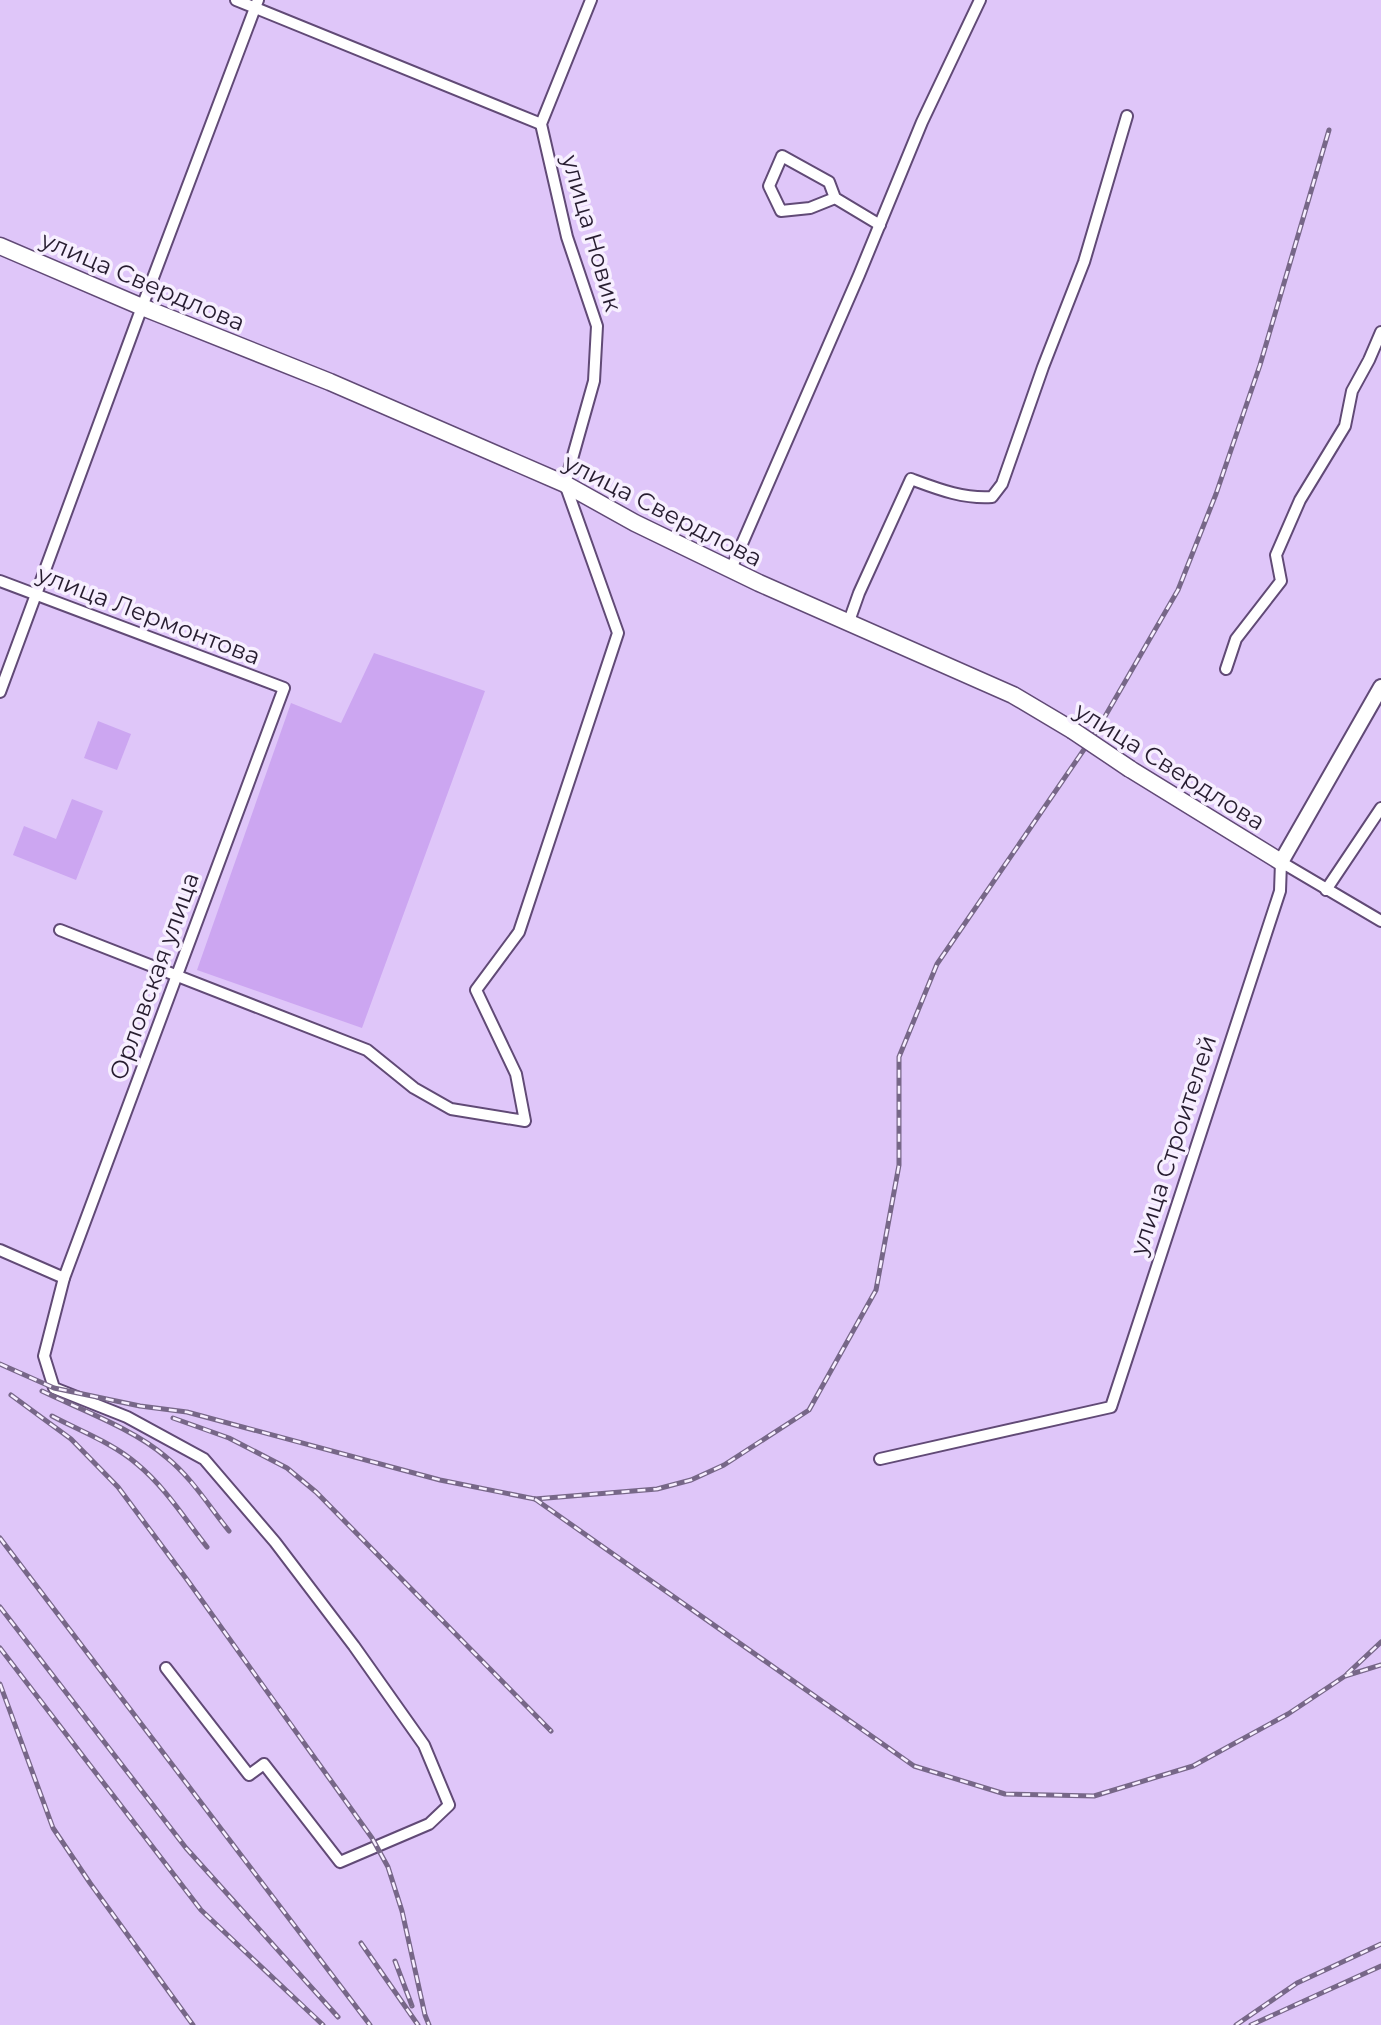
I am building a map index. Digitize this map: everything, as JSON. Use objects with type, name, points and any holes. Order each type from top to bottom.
[{"type":"main road","name":"улица Свердлова","points":[[0,246],[142,307],[324,379],[565,484],[635,523],[731,569],[848,624],[1013,695],[1281,862]]},
{"type":"street","points":[[236,0],[257,4],[541,124],[591,0]]},
{"type":"street","points":[[731,569],[922,122],[980,0]]},
{"type":"street","points":[[0,692],[257,4]]},
{"type":"street","points":[[848,624],[859,593],[911,480],[958,496],[979,498],[992,497],[1002,484],[1084,262],[1126,116]]},
{"type":"street","name":"улица Новик","points":[[541,124],[568,237],[597,326],[594,382],[565,484]]},
{"type":"street","points":[[835,198],[810,208],[781,211],[769,187],[782,156],[830,182],[835,198],[880,225]]},
{"type":"street","points":[[1226,669],[1236,639],[1281,581],[1276,555],[1300,500],[1345,426],[1352,391],[1370,360],[1381,332]]},
{"type":"street","points":[[60,930],[368,1049],[414,1088],[452,1109],[525,1121],[516,1074],[476,990],[519,932],[618,633],[565,484]]},
{"type":"street","name":"улица Лермонтова","points":[[0,581],[284,688]]},
{"type":"street","name":"улица Строителей","points":[[880,1459],[1111,1407],[1280,891],[1281,862],[1381,687]]},
{"type":"street","name":"Орловская улица","points":[[166,1668],[249,1775],[264,1764],[340,1862],[429,1824],[449,1805],[424,1745],[362,1657],[275,1542],[204,1459],[127,1418],[54,1388],[44,1356],[64,1278],[284,688]]},
{"type":"street","points":[[1326,890],[1381,808]]},
{"type":"street","points":[[1281,862],[1381,921]]},
{"type":"street","points":[[0,1250],[64,1278]]},
{"type":"shaded area","points":[[374,653],[485,691],[362,1028],[197,970],[291,703],[341,723]]},
{"type":"shaded area","points":[[98,721],[131,734],[117,770],[84,758]]},
{"type":"shaded area","points":[[72,799],[103,811],[76,880],[13,855],[24,826],[56,839]]},
{"type":"railway","points":[[0,1364],[54,1388],[140,1406],[187,1412],[440,1480],[535,1499],[657,1489],[691,1480],[724,1465],[809,1410],[876,1290],[899,1165],[899,1057],[937,964],[1096,732],[1178,590],[1216,494],[1260,365],[1329,130]]},
{"type":"railway","points":[[42,1391],[123,1429],[153,1447],[184,1473],[229,1531]]},
{"type":"railway","points":[[11,1395],[71,1439],[118,1487],[372,1838],[388,1867],[402,1911],[429,2025]]},
{"type":"railway","points":[[52,1416],[107,1444],[137,1464],[166,1493],[207,1547]]},
{"type":"railway","points":[[173,1418],[229,1438],[287,1468],[316,1492],[551,1731]]},
{"type":"railway","points":[[535,1499],[914,1766],[1005,1794],[1094,1796],[1193,1766],[1288,1714],[1345,1676],[1381,1665]]},
{"type":"railway","points":[[0,1538],[370,2025]]},
{"type":"railway","points":[[0,1607],[186,1848],[338,2017]]},
{"type":"railway","points":[[1347,1674],[1381,1642]]},
{"type":"railway","points":[[0,1648],[201,1910],[323,2025]]},
{"type":"railway","points":[[0,1684],[53,1828],[193,2025]]},
{"type":"railway","points":[[361,1943],[418,2025]]},
{"type":"railway","points":[[1236,2025],[1297,1983],[1381,1944]]},
{"type":"railway","points":[[395,1961],[412,2006]]},
{"type":"railway","points":[[1251,2025],[1381,1966]]}]
